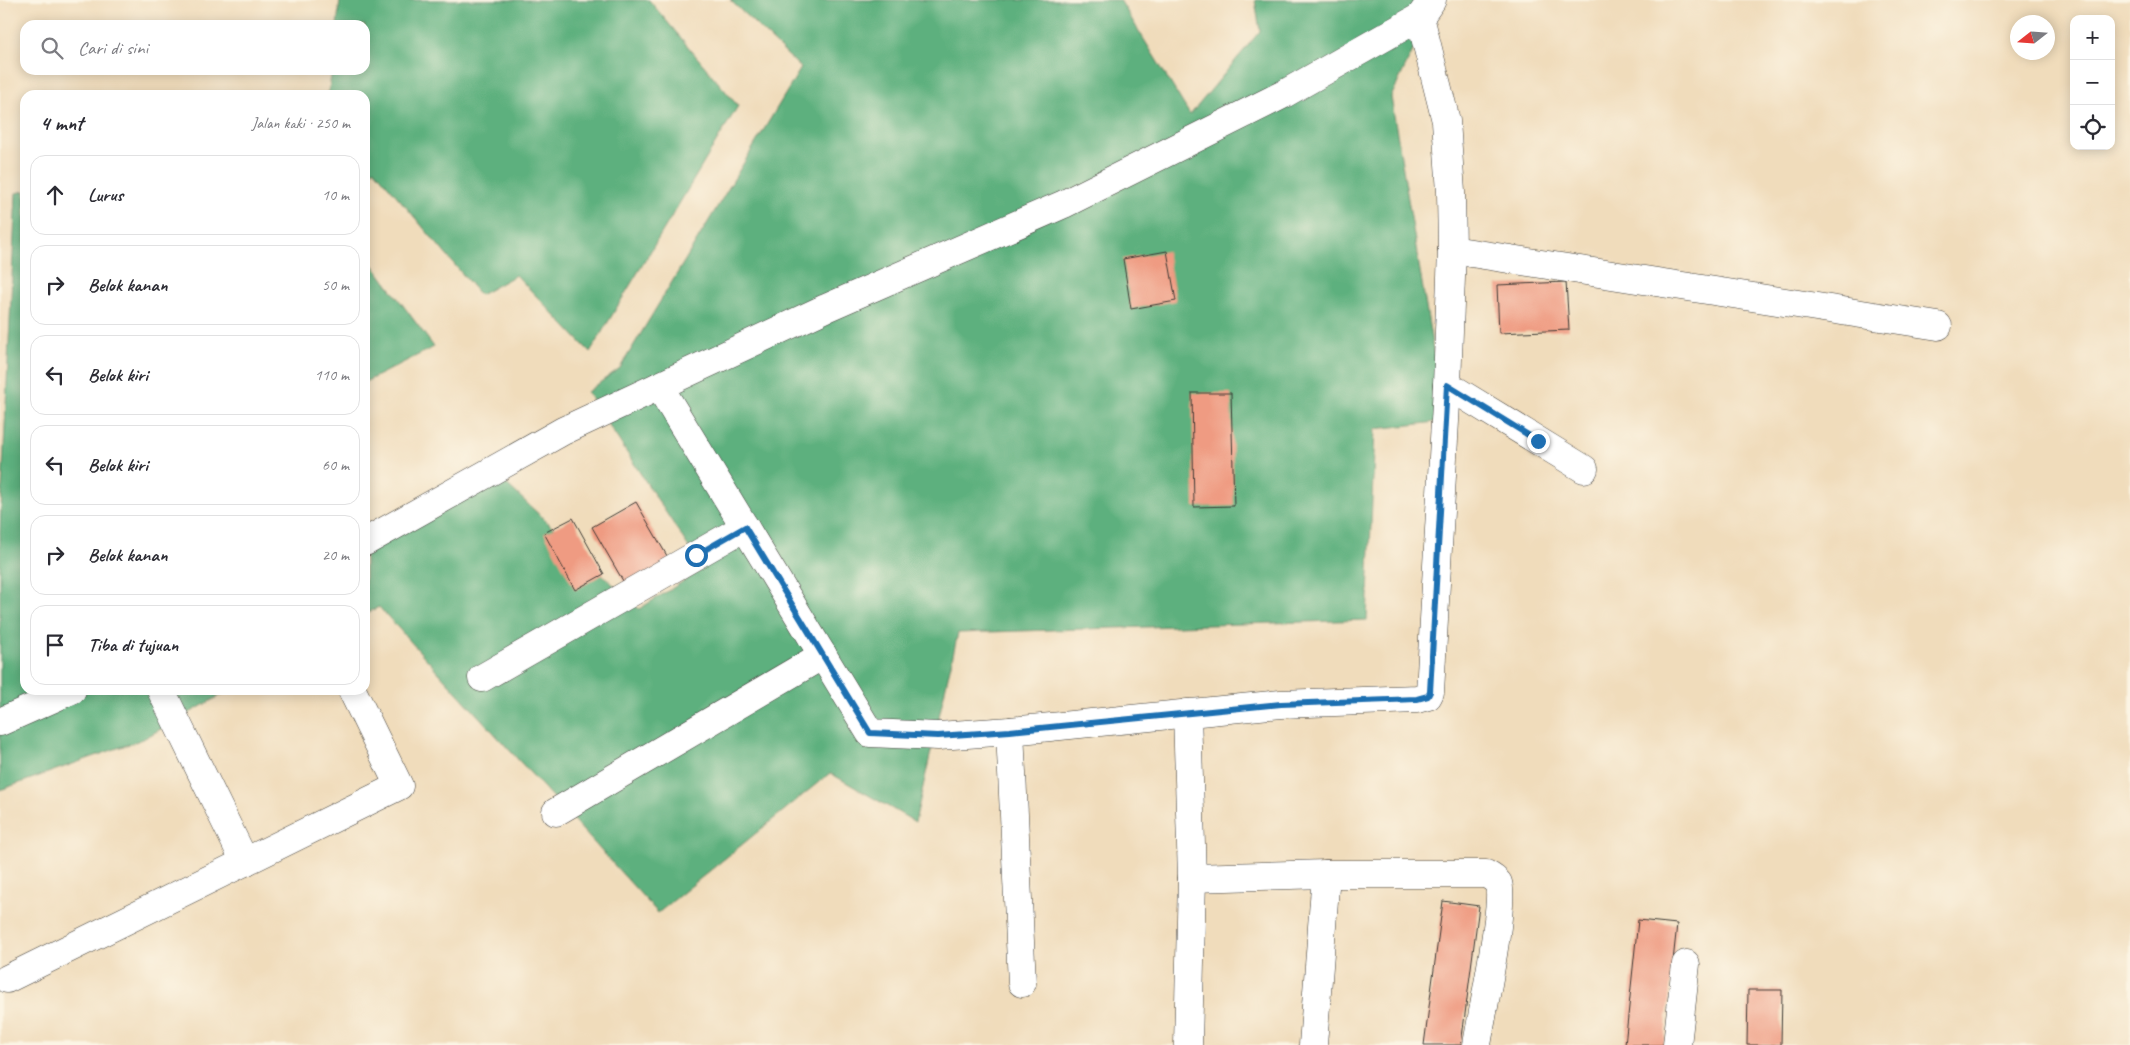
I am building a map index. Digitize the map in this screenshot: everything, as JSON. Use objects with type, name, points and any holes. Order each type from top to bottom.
[{"type":"street","points":[[370,539],[563,431],[659,386],[826,308],[1064,204],[1284,94],[1426,9],[1446,121],[1451,192],[1452,250],[1447,385],[1428,696],[1417,699],[1281,704],[1010,731],[938,736],[870,733],[659,386]]},
{"type":"street","points":[[1452,250],[1938,326]]},
{"type":"street","points":[[1447,385],[1584,470]]},
{"type":"street","points":[[482,678],[745,527]]},
{"type":"street","points":[[556,812],[823,655]]},
{"type":"street","points":[[0,722],[61,695]]},
{"type":"street","points":[[163,695],[245,862]]},
{"type":"street","points":[[7,978],[399,786],[354,695]]},
{"type":"street","points":[[1188,713],[1192,878],[1188,1045]]},
{"type":"street","points":[[1010,731],[1022,983]]},
{"type":"street","points":[[1192,878],[1326,874],[1486,874],[1497,882],[1500,890],[1498,924],[1477,1045]]},
{"type":"street","points":[[1313,1045],[1326,874]]},
{"type":"street","points":[[1677,1045],[1686,964]]},
{"type":"green space","points":[[340,0],[649,0],[738,106],[590,352],[516,275],[480,295],[374,169],[370,174],[370,90],[329,90],[331,75],[370,75],[370,20],[338,20]]},
{"type":"green space","points":[[730,0],[1120,0],[1190,115],[1260,31],[1255,0],[1437,0],[1391,97],[1445,421],[1375,429],[1367,620],[958,633],[915,822],[830,773],[658,913],[379,607],[370,612],[370,544],[493,471],[639,609],[703,569],[587,392],[620,368],[801,68]]},
{"type":"green space","points":[[20,192],[20,695],[221,695],[143,739],[0,790],[0,531],[16,193]]},
{"type":"green space","points":[[370,261],[434,347],[370,379]]},
{"type":"building","points":[[1167,251],[1176,301],[1131,309],[1123,259]]},
{"type":"building","points":[[1566,282],[1569,330],[1499,333],[1497,285]]},
{"type":"building","points":[[1192,393],[1231,393],[1234,506],[1194,507]]},
{"type":"building","points":[[636,502],[674,568],[630,593],[592,527]]},
{"type":"building","points":[[573,518],[604,574],[575,590],[544,533]]},
{"type":"building","points":[[1443,901],[1479,906],[1461,1045],[1424,1045]]},
{"type":"building","points":[[1638,920],[1677,924],[1664,1045],[1625,1045]]},
{"type":"building","points":[[1748,990],[1782,990],[1781,1045],[1747,1045]]},
{"type":"route","points":[[696,555],[745,527],[870,733],[938,736],[1010,731],[1281,704],[1417,699],[1428,696],[1430,692],[1447,385],[1538,441]]}]
